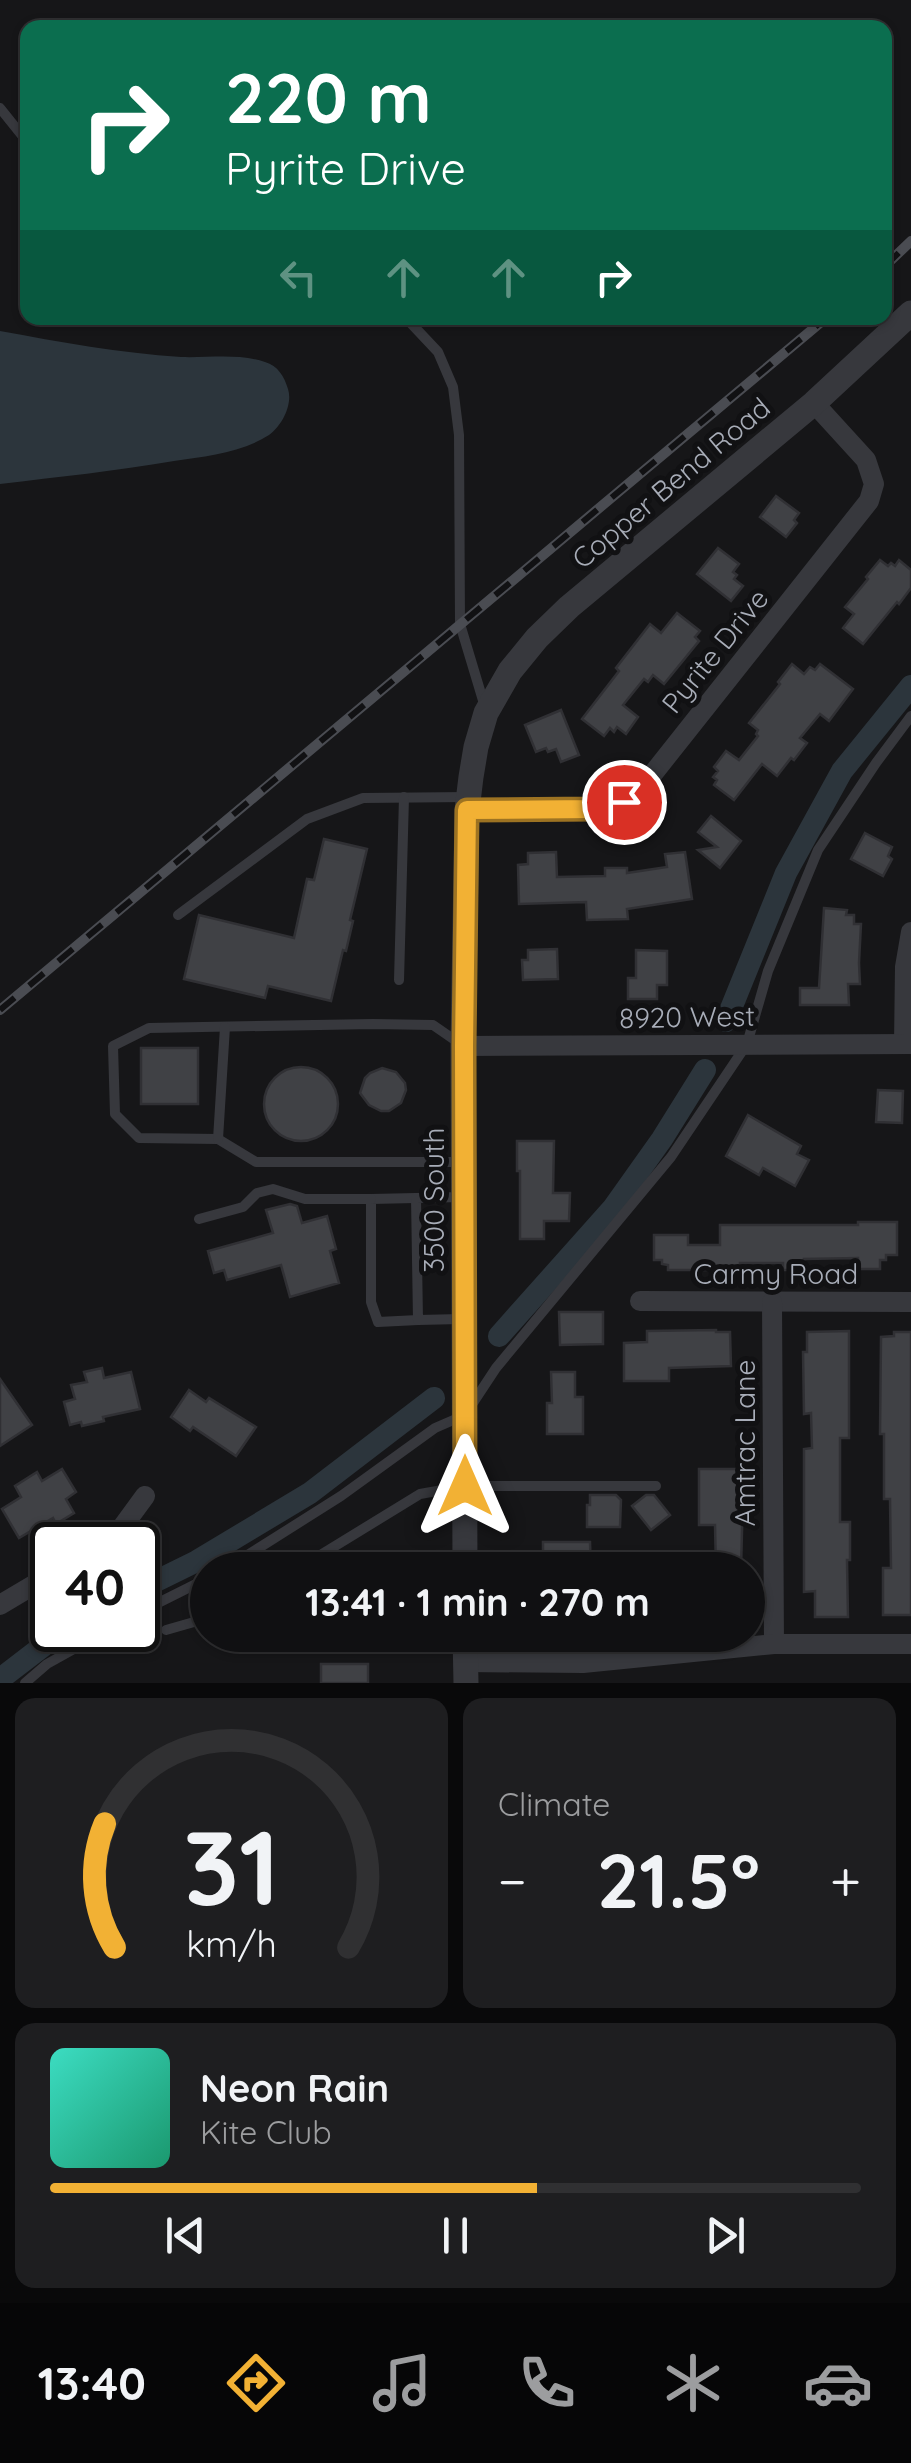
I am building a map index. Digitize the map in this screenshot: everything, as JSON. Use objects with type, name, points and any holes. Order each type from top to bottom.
[{"type":"street","name":"Copper Bend Road","points":[[486,712],[510,671],[548,628],[814,403],[911,314]]},
{"type":"street","name":"Pyrite Drive","points":[[468,804],[605,807],[624,802],[644,785],[868,500],[874,484],[866,460],[814,403]]},
{"type":"street","name":"3500 South","points":[[465,1552],[464,1046],[468,804],[476,747],[486,712]]},
{"type":"street","points":[[907,1044],[906,967],[911,932]]},
{"type":"street","name":"8920 West","points":[[464,1046],[907,1044]]},
{"type":"street","name":"Carmy Road","points":[[640,1301],[911,1302]]},
{"type":"street","name":"Amtrac Lane","points":[[772,1302],[774,1644]]},
{"type":"street","points":[[126,1522],[145,1496]]},
{"type":"street","points":[[0,1605],[30,1587]]},
{"type":"street","points":[[466,1672],[774,1644],[911,1644]]},
{"type":"lane","points":[[0,108],[20,133]]},
{"type":"lane","points":[[413,325],[438,352],[453,387],[460,435],[460,624],[486,712]]},
{"type":"lane","points":[[252,1552],[465,1412],[496,1368],[671,1157],[738,1044],[818,850],[911,716]]},
{"type":"lane","points":[[178,915],[307,820],[364,798],[404,797],[468,804]]},
{"type":"lane","points":[[399,980],[404,797]]},
{"type":"lane","points":[[464,1046],[433,1025],[149,1028],[112,1046],[115,1114],[139,1138],[218,1139],[256,1162],[464,1162]]},
{"type":"lane","points":[[218,1139],[225,1026]]},
{"type":"lane","points":[[199,1219],[243,1208],[258,1193],[273,1190],[305,1199],[464,1198]]},
{"type":"lane","points":[[416,1198],[418,1320]]},
{"type":"lane","points":[[371,1199],[371,1302],[378,1322],[464,1319]]},
{"type":"lane","points":[[325,1552],[420,1494],[465,1486],[656,1486]]},
{"type":"lane","points":[[160,1602],[190,1587]]},
{"type":"lane","points":[[166,1630],[190,1623]]},
{"type":"lane","points":[[25,1683],[69,1652]]},
{"type":"shaded area","points":[[0,331],[135,353],[255,359],[274,366],[282,376],[289,395],[288,408],[269,435],[235,450],[0,484]]},
{"type":"building","points":[[776,496],[799,513],[794,520],[797,523],[786,537],[760,517]]},
{"type":"building","points":[[718,548],[739,564],[733,572],[737,575],[734,579],[743,586],[731,601],[697,574]]},
{"type":"building","points":[[880,560],[895,566],[899,560],[911,570],[911,588],[863,644],[843,628],[854,614],[845,607]]},
{"type":"building","points":[[677,613],[700,631],[695,637],[699,641],[664,684],[653,675],[648,682],[644,679],[623,705],[638,717],[626,734],[617,727],[614,732],[610,728],[604,736],[582,719],[650,624],[661,633]]},
{"type":"building","points":[[792,664],[804,674],[820,664],[853,689],[829,721],[820,714],[800,738],[807,743],[777,776],[762,764],[734,800],[714,785],[717,780],[713,777],[718,771],[714,767],[726,751],[739,760],[758,736],[758,730],[749,723]]},
{"type":"building","points":[[561,710],[579,755],[561,762],[556,749],[536,752],[525,725]]},
{"type":"building","points":[[711,816],[741,841],[720,868],[698,850],[717,847],[698,832]]},
{"type":"building","points":[[865,833],[892,847],[888,856],[892,859],[883,876],[851,859]]},
{"type":"building","points":[[324,839],[367,849],[346,951],[343,950],[331,1001],[268,986],[265,998],[184,979],[199,915],[294,938],[307,879],[314,880]]},
{"type":"building","points":[[556,852],[557,877],[605,876],[605,868],[627,868],[627,873],[667,867],[665,854],[685,852],[692,899],[627,909],[628,919],[587,920],[586,902],[519,904],[518,865],[528,864],[528,853]]},
{"type":"building","points":[[824,908],[847,910],[846,915],[854,915],[854,924],[861,924],[860,984],[848,984],[849,1005],[800,1005],[800,988],[819,988]]},
{"type":"building","points":[[557,949],[558,979],[523,980],[522,960],[528,960],[528,950]]},
{"type":"building","points":[[636,950],[667,951],[667,985],[657,985],[657,999],[628,999],[628,978],[636,978]]},
{"type":"building","points":[[141,1048],[198,1048],[198,1104],[141,1104]]},
{"type":"building","points":[[301,1067],[315,1069],[327,1078],[336,1090],[336,1118],[327,1130],[315,1139],[301,1141],[287,1139],[275,1130],[266,1118],[264,1104],[266,1090],[275,1078],[287,1069]]},
{"type":"building","points":[[382,1068],[396,1072],[405,1083],[401,1103],[389,1111],[369,1105],[360,1093],[365,1078]]},
{"type":"building","points":[[878,1090],[903,1091],[902,1123],[876,1122]]},
{"type":"building","points":[[748,1115],[801,1146],[797,1154],[809,1160],[795,1186],[763,1168],[759,1175],[726,1156]]},
{"type":"building","points":[[517,1141],[554,1141],[553,1193],[570,1193],[569,1221],[544,1221],[544,1239],[520,1239]]},
{"type":"building","points":[[297,1206],[302,1223],[327,1216],[336,1249],[330,1251],[339,1283],[290,1297],[281,1265],[227,1280],[224,1270],[214,1273],[208,1251],[273,1233],[266,1210]]},
{"type":"building","points":[[897,1222],[897,1255],[886,1255],[886,1260],[880,1260],[880,1269],[858,1269],[858,1258],[804,1259],[805,1270],[783,1270],[783,1263],[740,1263],[740,1270],[668,1270],[662,1260],[654,1260],[654,1235],[688,1235],[688,1245],[720,1245],[720,1225]]},
{"type":"building","points":[[559,1312],[603,1312],[603,1344],[560,1345]]},
{"type":"building","points":[[647,1331],[730,1332],[731,1366],[669,1368],[669,1381],[624,1381],[624,1343],[647,1342]]},
{"type":"building","points":[[849,1331],[849,1438],[840,1438],[840,1522],[850,1522],[848,1617],[815,1617],[815,1591],[804,1592],[804,1449],[812,1448],[811,1413],[804,1414],[803,1352],[807,1352],[807,1332]]},
{"type":"building","points":[[894,1332],[911,1332],[911,1615],[883,1615],[883,1568],[891,1568],[890,1499],[884,1499],[884,1434],[880,1434],[881,1337],[894,1336]]},
{"type":"building","points":[[102,1368],[104,1378],[131,1372],[140,1409],[103,1417],[104,1421],[70,1425],[64,1402],[75,1399],[71,1385],[87,1382],[84,1372]]},
{"type":"building","points":[[551,1372],[575,1372],[575,1397],[583,1397],[583,1434],[547,1434]]},
{"type":"building","points":[[0,1379],[32,1425],[0,1446]]},
{"type":"building","points":[[189,1390],[256,1427],[236,1456],[171,1417]]},
{"type":"building","points":[[62,1469],[76,1492],[66,1499],[74,1513],[59,1522],[53,1518],[30,1522],[30,1532],[19,1538],[2,1509],[21,1497],[15,1486],[37,1472],[42,1481]]},
{"type":"building","points":[[699,1469],[737,1469],[737,1493],[743,1493],[741,1552],[716,1552],[715,1525],[699,1525]]},
{"type":"building","points":[[590,1495],[616,1495],[621,1500],[620,1527],[587,1527]]},
{"type":"building","points":[[646,1495],[654,1495],[670,1515],[651,1530],[632,1506]]},
{"type":"building","points":[[543,1542],[590,1542],[590,1552],[543,1552]]},
{"type":"building","points":[[321,1664],[368,1664],[368,1683],[321,1683]]},
{"type":"waterway","points":[[726,1021],[786,873],[842,771],[911,686]]},
{"type":"waterway","points":[[499,1336],[613,1208],[705,1070]]},
{"type":"waterway","points":[[160,1579],[310,1493],[434,1398]]},
{"type":"waterway","points":[[0,1679],[35,1652]]},
{"type":"railway","points":[[892,259],[911,241]]},
{"type":"railway","points":[[0,1010],[818,325]]},
{"type":"route","points":[[465,1486],[467,810],[594,809],[624,802]]}]
